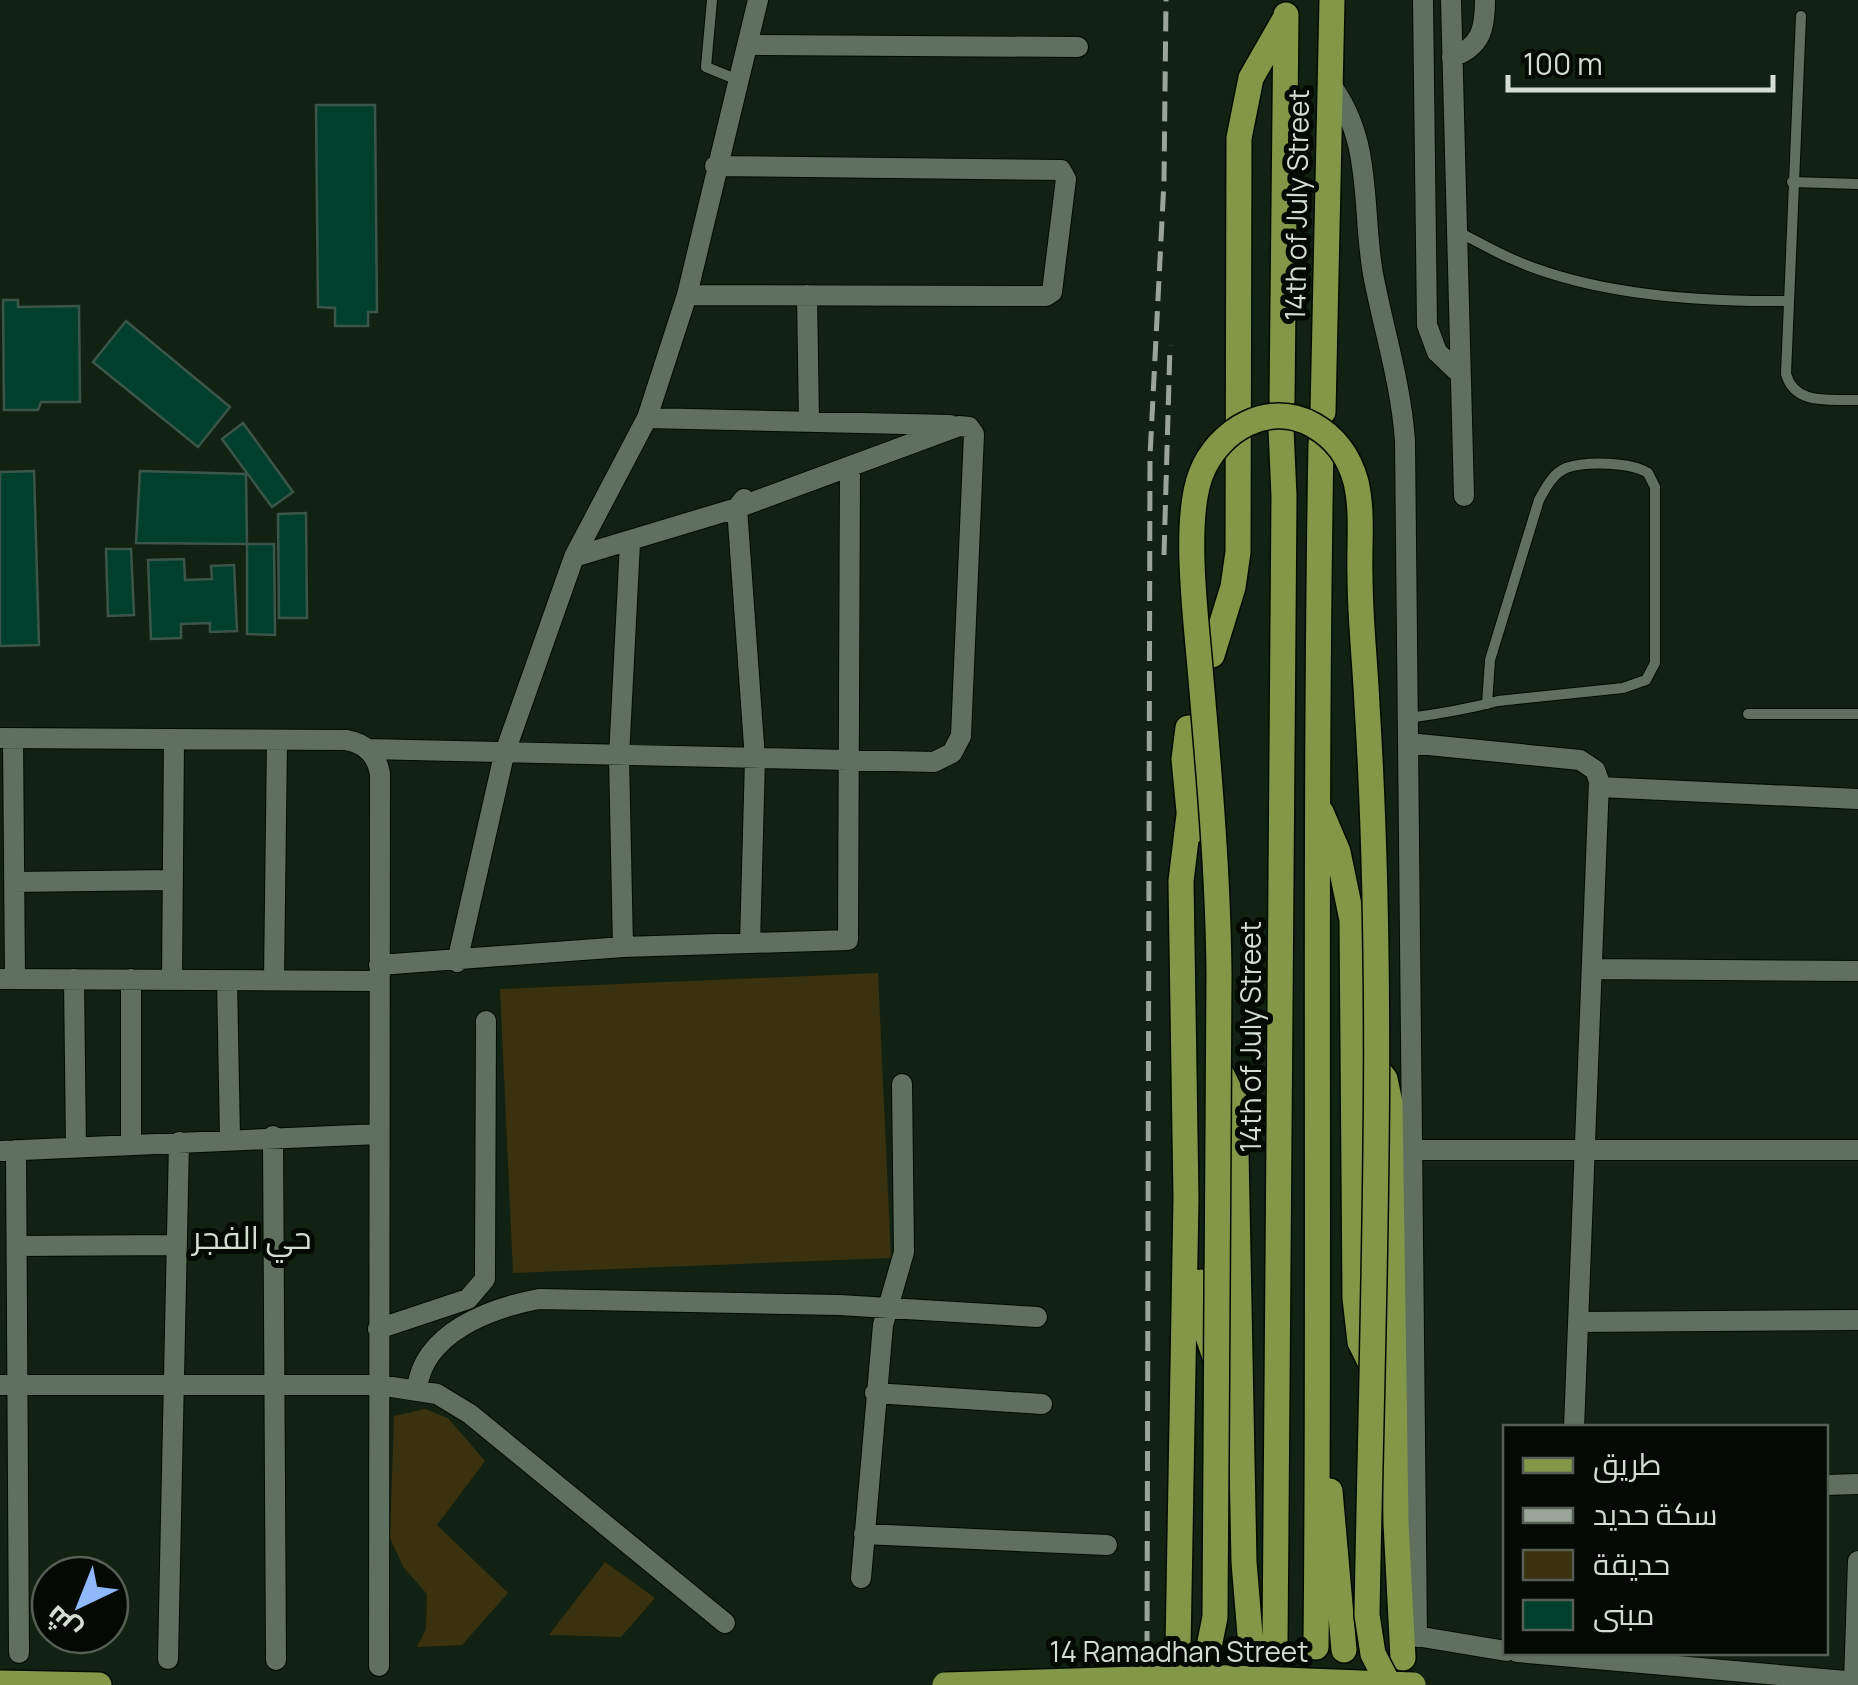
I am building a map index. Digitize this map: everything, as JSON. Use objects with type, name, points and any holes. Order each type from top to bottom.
[{"type":"main road","name":"14th of July Street","points":[[1323,412],[1332,0]]},
{"type":"main road","name":"14th of July Street","points":[[1282,400],[1287,9]]},
{"type":"main road","points":[[1212,655],[1233,587],[1238,552],[1239,138],[1251,78],[1287,9]]},
{"type":"main road","points":[[1203,1676],[1215,1618],[1218,890],[1194,597],[1196,496],[1212,453],[1240,426],[1262,416],[1306,420],[1327,433],[1341,448],[1358,489],[1378,871],[1367,1626],[1373,1654],[1401,1684]]},
{"type":"main road","name":"14th of July Street","points":[[1219,1069],[1235,1101],[1244,1562],[1263,1646],[1284,516],[1281,429]]},
{"type":"main road","points":[[1316,1647],[1315,800],[1321,443]]},
{"type":"main road","points":[[1188,728],[1184,758],[1201,973],[1202,1322],[1215,1357]]},
{"type":"main road","points":[[1315,800],[1342,868],[1352,920],[1356,988],[1356,1314],[1360,1342],[1371,1364]]},
{"type":"main road","points":[[1178,1649],[1186,1198],[1181,881],[1189,815]]},
{"type":"main road","points":[[1374,1066],[1384,1079],[1390,1103],[1391,1307],[1407,1643]]},
{"type":"main road","points":[[1318,1452],[1334,1510],[1344,1650]]},
{"type":"main road","name":"14 Ramadhan Street","points":[[945,1685],[1203,1676],[1401,1684]]},
{"type":"main road","points":[[0,1683],[100,1685]]},
{"type":"street","points":[[457,962],[504,756],[574,557],[647,418],[687,294],[758,0]]},
{"type":"street","points":[[1423,0],[1426,325],[1437,352],[1458,371]]},
{"type":"street","points":[[1451,0],[1454,230],[1464,496]]},
{"type":"street","points":[[1452,57],[1468,52],[1482,34],[1485,0]]},
{"type":"street","points":[[749,44],[1078,46]]},
{"type":"street","points":[[1328,81],[1350,113],[1362,150],[1374,274],[1402,401],[1408,498],[1407,1643],[1503,1651]]},
{"type":"street","points":[[687,294],[1050,295],[1064,172],[715,166]]},
{"type":"street","points":[[806,295],[809,422]]},
{"type":"street","points":[[647,418],[969,426],[974,434],[961,736],[952,753],[934,762],[851,761],[618,756],[504,756],[367,749],[346,740],[6,738],[14,882],[8,979],[274,980],[624,947],[848,940],[851,761],[850,469]]},
{"type":"street","points":[[574,557],[630,543],[850,469],[958,426]]},
{"type":"street","points":[[740,504],[754,759],[750,943]]},
{"type":"street","points":[[624,947],[618,756],[630,543]]},
{"type":"street","points":[[172,980],[174,739]]},
{"type":"street","points":[[274,980],[277,740]]},
{"type":"street","points":[[1408,743],[1580,760],[1595,770],[1600,787],[1574,1425]]},
{"type":"street","points":[[367,749],[380,774],[378,1666]]},
{"type":"street","points":[[1600,787],[1858,798]]},
{"type":"street","points":[[14,882],[173,880]]},
{"type":"street","points":[[1592,969],[1858,972]]},
{"type":"street","points":[[74,979],[76,1148]]},
{"type":"street","points":[[131,980],[131,1145]]},
{"type":"street","points":[[227,980],[230,1138]]},
{"type":"street","points":[[378,1329],[468,1299],[485,1279],[486,1021]]},
{"type":"street","points":[[861,1578],[875,1393],[886,1309],[904,1252],[902,1084]]},
{"type":"street","points":[[18,1653],[9,1384],[17,1246],[8,1151],[380,1134]]},
{"type":"street","points":[[273,1136],[276,1660]]},
{"type":"street","points":[[168,1659],[179,1142]]},
{"type":"street","points":[[1409,1150],[1858,1150]]},
{"type":"street","points":[[17,1246],[177,1245]]},
{"type":"street","points":[[417,1388],[423,1360],[445,1339],[497,1309],[539,1299],[1037,1317]]},
{"type":"street","points":[[1578,1322],[1858,1320]]},
{"type":"street","points":[[9,1384],[379,1385],[437,1394],[470,1414],[725,1622]]},
{"type":"street","points":[[875,1393],[1042,1404]]},
{"type":"street","points":[[1828,1485],[1858,1484]]},
{"type":"street","points":[[864,1534],[1107,1545]]},
{"type":"street","points":[[1564,1656],[1856,1682],[1858,1561]]},
{"type":"lane","points":[[712,0],[706,67],[738,80]]},
{"type":"lane","points":[[1802,16],[1792,182],[1789,385],[1804,398],[1858,400]]},
{"type":"lane","points":[[1792,182],[1858,184]]},
{"type":"lane","points":[[1454,230],[1514,260],[1566,276],[1700,302],[1788,301]]},
{"type":"lane","points":[[1408,718],[1623,688],[1646,680],[1653,672],[1655,487],[1648,473],[1628,466],[1566,468],[1550,482],[1539,500],[1490,660],[1487,704]]},
{"type":"lane","points":[[1748,714],[1858,714]]},
{"type":"green space","points":[[878,973],[891,1258],[513,1273],[500,989]]},
{"type":"green space","points":[[425,1409],[448,1418],[485,1461],[437,1525],[508,1593],[462,1645],[417,1647],[426,1629],[427,1594],[404,1568],[390,1538],[394,1416]]},
{"type":"green space","points":[[605,1562],[655,1598],[621,1637],[549,1635]]},
{"type":"building","points":[[316,105],[375,105],[377,312],[368,312],[368,326],[335,326],[335,308],[318,307]]},
{"type":"building","points":[[3,300],[18,300],[18,307],[79,306],[80,402],[41,402],[38,410],[4,410]]},
{"type":"building","points":[[126,321],[230,407],[198,447],[93,362]]},
{"type":"building","points":[[243,423],[293,492],[272,507],[222,439]]},
{"type":"building","points":[[34,471],[39,645],[0,646],[0,472]]},
{"type":"building","points":[[140,471],[246,474],[247,544],[136,543]]},
{"type":"building","points":[[306,513],[307,618],[279,618],[278,514]]},
{"type":"building","points":[[247,544],[274,544],[275,635],[247,634]]},
{"type":"building","points":[[106,549],[131,549],[134,615],[108,616]]},
{"type":"building","points":[[184,559],[185,580],[212,579],[211,566],[234,565],[237,631],[210,632],[210,623],[181,624],[181,638],[151,639],[148,560]]},
{"type":"railway","points":[[1147,1651],[1150,456],[1164,181],[1166,0]]},
{"type":"railway","points":[[1164,555],[1170,345]]},
{"type":"district","name":"حي الفجر","points":[[252,1237]]}]
